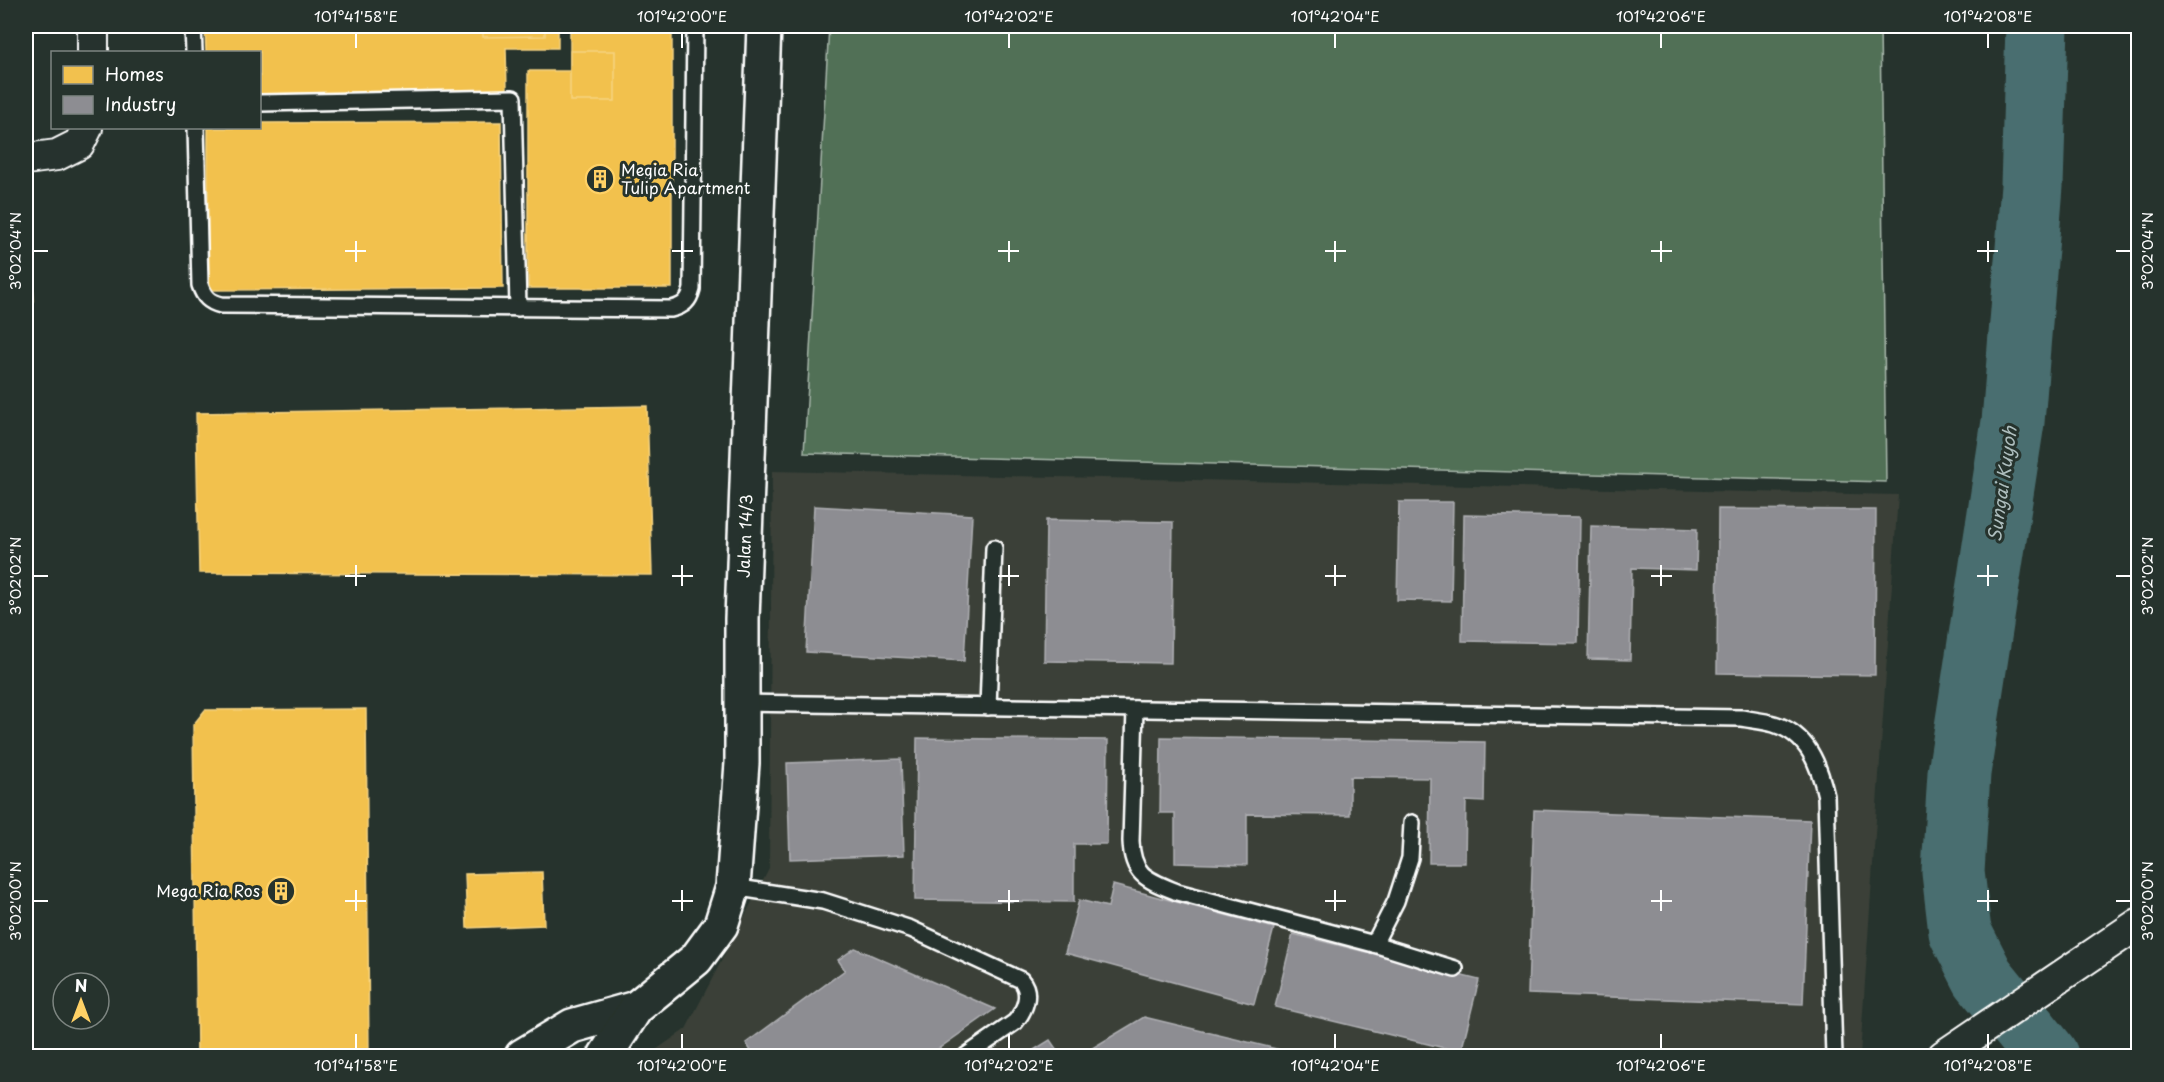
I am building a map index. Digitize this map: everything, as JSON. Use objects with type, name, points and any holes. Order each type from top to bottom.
[{"type":"street","points":[[93,26],[93,51]]},
{"type":"street","name":"Jalan 14/3","points":[[605,1056],[636,1008],[696,959],[721,925],[733,887],[740,810],[742,619],[764,26]]},
{"type":"street","points":[[26,159],[57,154],[83,136]]},
{"type":"street","points":[[1943,1056],[2139,924]]},
{"type":"street","name":"Jalan 14/3","points":[[522,1056],[572,1026],[636,1008]]},
{"type":"lane","points":[[193,26],[194,51]]},
{"type":"lane","points":[[196,129],[200,285],[203,295],[211,302],[221,305],[671,309],[682,306],[689,299],[692,289],[695,26]]},
{"type":"lane","points":[[261,103],[513,98],[518,308]]},
{"type":"lane","points":[[988,707],[994,548]]},
{"type":"lane","points":[[742,703],[1742,718],[1776,724],[1803,741],[1819,766],[1826,796],[1834,1056]]},
{"type":"lane","points":[[1135,709],[1131,841],[1132,858],[1138,870],[1155,883],[1177,892],[1374,944],[1455,969]]},
{"type":"lane","points":[[1374,944],[1396,901],[1410,858],[1412,823]]},
{"type":"lane","points":[[733,887],[823,901],[911,929],[1021,980],[1026,987],[1027,995],[1015,1022],[966,1056]]},
{"type":"shaded area","points":[[772,471],[1898,495],[1860,1056],[647,1056],[686,1029],[769,869]]},
{"type":"green space","points":[[829,26],[1880,26],[1886,482],[804,453]]},
{"type":"building: Homes","points":[[205,26],[558,26],[558,48],[506,48],[507,90],[261,94],[261,51],[206,51]]},
{"type":"building: Homes","points":[[483,26],[545,26],[545,36],[483,37]]},
{"type":"building: Homes","name":"Megia Ria Tulip Apartment","points":[[570,26],[672,26],[672,288],[528,288],[528,71],[570,71]]},
{"type":"building: Homes","points":[[570,51],[615,51],[615,101],[570,101]]},
{"type":"building: Homes","points":[[501,122],[503,288],[208,290],[208,129],[261,129],[261,123]]},
{"type":"building: Homes","points":[[26,211],[28,211],[34,301],[26,301]]},
{"type":"building: Homes","points":[[647,406],[652,575],[199,573],[196,413]]},
{"type":"building: Homes","name":"Mega Ria Ros","points":[[366,709],[369,1056],[197,1056],[193,725],[205,710]]},
{"type":"building: Homes","points":[[542,872],[544,925],[467,928],[465,874]]},
{"type":"building: Industry","points":[[1399,502],[1453,502],[1451,601],[1397,600]]},
{"type":"building: Industry","points":[[814,506],[972,515],[964,661],[806,652]]},
{"type":"building: Industry","points":[[1718,509],[1876,510],[1875,675],[1717,673]]},
{"type":"building: Industry","points":[[1464,515],[1580,517],[1578,643],[1462,641]]},
{"type":"building: Industry","points":[[1046,520],[1173,522],[1171,663],[1044,661]]},
{"type":"building: Industry","points":[[1591,526],[1697,529],[1696,570],[1632,568],[1630,660],[1588,659]]},
{"type":"building: Industry","points":[[1161,737],[1485,742],[1484,802],[1466,801],[1465,863],[1429,863],[1430,778],[1350,777],[1350,815],[1247,814],[1247,865],[1175,863],[1175,813],[1160,813]]},
{"type":"building: Industry","points":[[917,738],[1108,740],[1107,844],[1074,844],[1074,902],[915,900]]},
{"type":"building: Industry","points":[[901,759],[904,855],[790,859],[787,763]]},
{"type":"building: Industry","points":[[1534,810],[1810,820],[1803,1004],[1528,994]]},
{"type":"building: Industry","points":[[1113,885],[1274,928],[1254,1004],[1065,953],[1079,900],[1108,907]]},
{"type":"building: Industry","points":[[1293,934],[1479,980],[1461,1052],[1275,1007]]},
{"type":"building: Industry","points":[[855,948],[995,1009],[928,1056],[754,1056],[746,1043],[845,970],[838,960]]},
{"type":"building: Industry","points":[[1144,1017],[1289,1052],[1281,1056],[1093,1056],[1089,1050]]},
{"type":"building: Industry","points":[[1050,1040],[1061,1056],[1024,1056]]},
{"type":"waterway","name":"Sungai Kuyoh","points":[[2037,26],[2032,186],[2013,422],[1959,773],[1953,872],[1960,932],[1983,977],[2047,1056]]},
{"type":"place","name":"Megia Ria Tulip Apartment","points":[[600,179]]},
{"type":"place","name":"Mega Ria Ros","points":[[281,891]]}]
